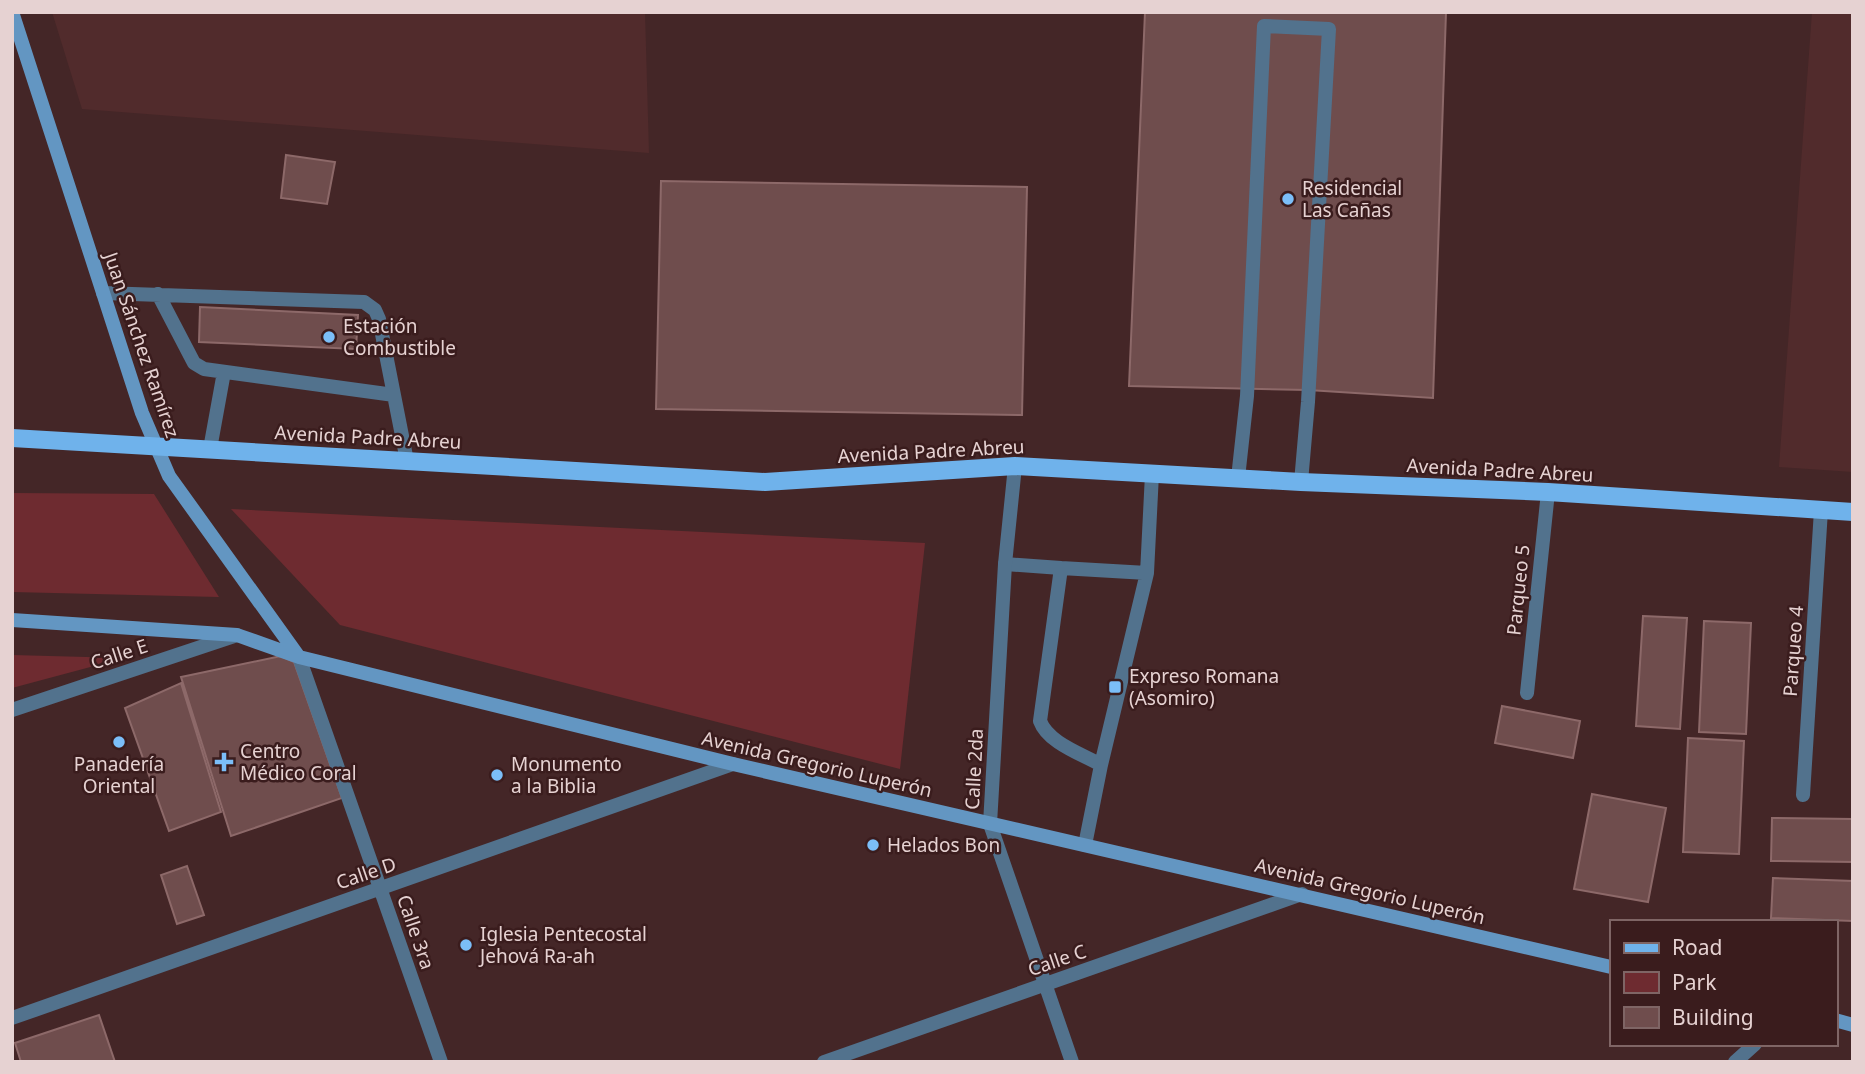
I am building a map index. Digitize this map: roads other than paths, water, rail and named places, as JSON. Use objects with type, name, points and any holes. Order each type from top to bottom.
[{"type":"main road","name":"Juan Sánchez Ramírez","points":[[12,12],[142,413],[169,476],[299,657]]},
{"type":"main road","name":"Avenida Padre Abreu","points":[[12,438],[765,482],[1016,466],[1548,492],[1853,512]]},
{"type":"main road","name":"Avenida Gregorio Luperón","points":[[12,620],[237,635],[299,657],[733,764],[1610,967]]},
{"type":"street","points":[[1238,478],[1247,396],[1264,26],[1329,29],[1301,482]]},
{"type":"street","points":[[103,293],[364,302],[375,310],[379,319],[407,461]]},
{"type":"street","points":[[158,294],[194,363],[204,369],[394,395]]},
{"type":"street","points":[[210,449],[224,372]]},
{"type":"street","name":"Calle 2da","points":[[1016,466],[1006,564],[990,824],[1072,1062]]},
{"type":"street","points":[[1085,845],[1101,765],[1147,573],[1152,474]]},
{"type":"street","name":"Parqueo 5","points":[[1528,693],[1548,492]]},
{"type":"street","name":"Parqueo 4","points":[[1802,795],[1821,510]]},
{"type":"street","points":[[1006,564],[1147,573]]},
{"type":"street","points":[[1061,568],[1040,721],[1043,730],[1052,737],[1101,765]]},
{"type":"street","name":"Calle E","points":[[12,710],[237,635]]},
{"type":"street","name":"Calle 3ra","points":[[299,657],[441,1062]]},
{"type":"street","name":"Calle D","points":[[12,1018],[733,764]]},
{"type":"street","name":"Calle C","points":[[824,1062],[1302,894]]},
{"type":"street","points":[[1735,1062],[1753,1046]]},
{"type":"place","name":"Residencial Las Cañas","points":[[1288,199]]},
{"type":"place","name":"Estación Combustible","points":[[329,337]]},
{"type":"place","name":"Expreso Romana (Asomiro)","points":[[1115,687]]},
{"type":"place","name":"Panadería Oriental","points":[[119,742]]},
{"type":"place","name":"Centro Médico Coral","points":[[224,762]]},
{"type":"place","name":"Monumento a la Biblia","points":[[497,775]]},
{"type":"place","name":"Helados Bon","points":[[873,845]]},
{"type":"place","name":"Iglesia Pentecostal Jehová Ra-ah","points":[[466,945]]}]
